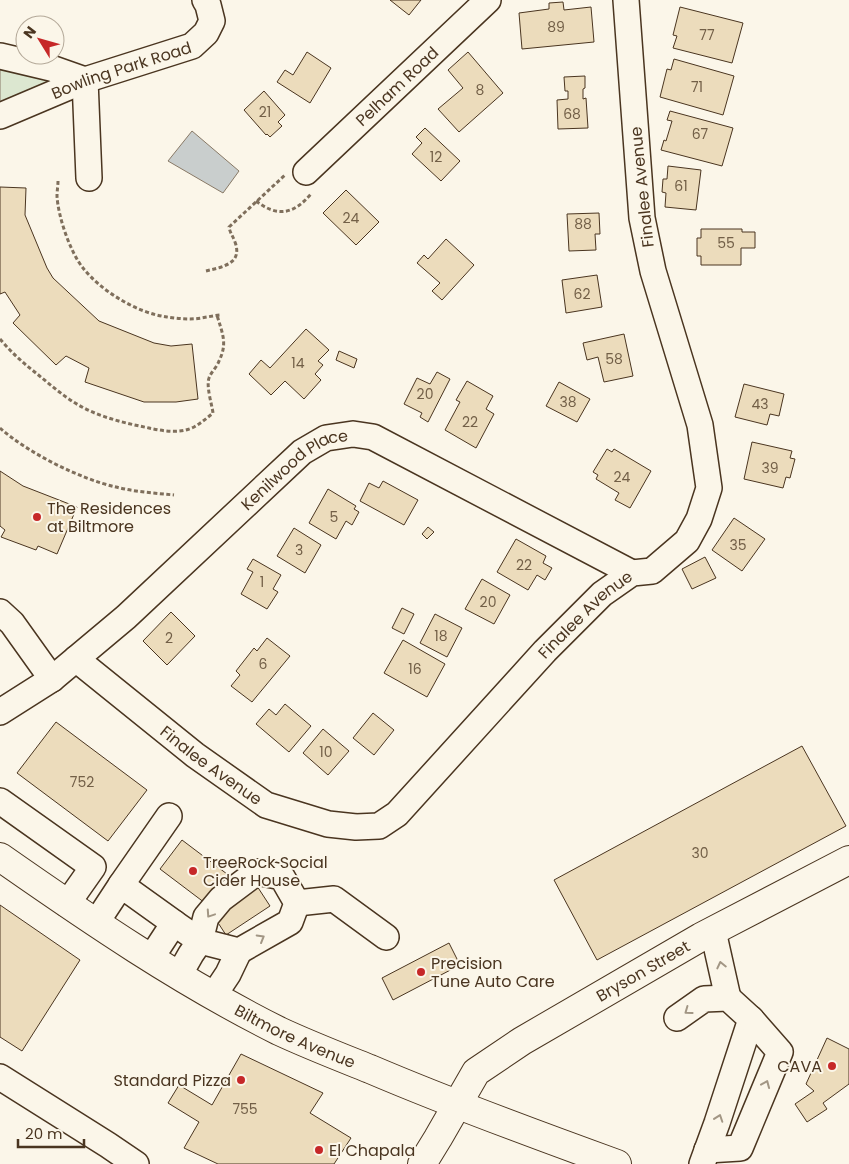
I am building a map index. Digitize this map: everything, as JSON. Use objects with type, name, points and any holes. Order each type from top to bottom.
[{"type":"main road","name":"Biltmore Avenue","points":[[0,857],[67,904],[151,958],[283,1032],[457,1105],[618,1164]]},
{"type":"main road","name":"Bryson Street","points":[[422,1164],[476,1072],[522,1041],[713,931],[849,860]]},
{"type":"street","name":"Bowling Park Road","points":[[0,116],[85,80],[192,46],[206,33],[212,21],[205,0]]},
{"type":"street","name":"Pelham Road","points":[[303,178],[488,0]]},
{"type":"street","name":"Finalee Avenue","points":[[76,659],[195,755],[266,804],[328,824],[356,827],[378,826],[397,814],[545,651],[602,594],[632,573],[652,571],[687,541],[698,519],[709,488],[700,425],[653,271],[642,218],[626,0]]},
{"type":"street","points":[[0,56],[51,68],[85,80],[89,178]]},
{"type":"street","name":"Kenilwood Place","points":[[0,712],[52,679],[126,617],[302,452],[326,438],[353,434],[372,437],[632,573]]},
{"type":"street","points":[[0,612],[12,623],[52,679]]},
{"type":"street","points":[[0,801],[93,867],[67,904]]},
{"type":"street","points":[[96,923],[169,816]]},
{"type":"street","points":[[179,975],[200,941],[206,917],[221,899],[257,872],[282,877],[297,903]]},
{"type":"street","points":[[122,885],[200,941],[239,951]]},
{"type":"street","points":[[297,903],[334,899],[386,937]]},
{"type":"street","points":[[214,995],[228,974],[239,951],[290,922],[297,903]]},
{"type":"street","points":[[151,958],[174,923]]},
{"type":"street","points":[[705,1157],[740,1148],[780,1052],[752,1019],[728,998],[713,931]]},
{"type":"street","points":[[677,1018],[704,999],[728,998]]},
{"type":"street","points":[[705,1157],[752,1019]]},
{"type":"street","points":[[0,1077],[136,1164]]},
{"type":"path","points":[[206,270],[228,265],[234,259],[237,252],[229,227],[256,201],[303,178],[307,198],[294,208],[285,212],[274,212],[264,208],[256,201]]},
{"type":"path","points":[[0,339],[7,348],[48,383],[73,402],[89,411],[116,420],[166,431],[194,427],[213,414],[208,380],[219,363],[224,338],[218,315],[191,320],[165,317],[129,304],[94,281],[81,266],[71,246],[58,208],[58,181]]},
{"type":"path","points":[[0,428],[9,436],[78,475],[116,487],[174,494]]},
{"type":"green space","points":[[0,56],[15,60],[15,65],[32,65],[85,80],[0,116]]},
{"type":"shaded area","points":[[192,131],[239,171],[223,193],[168,161]]},
{"type":"building","points":[[390,0],[421,0],[409,15]]},
{"type":"building","points":[[563,2],[564,10],[591,7],[594,42],[522,49],[519,13],[549,9],[549,3]]},
{"type":"building","points":[[680,7],[743,23],[732,63],[673,48],[677,36],[673,35]]},
{"type":"building","points":[[307,52],[331,68],[310,103],[277,82],[285,70],[293,75]]},
{"type":"building","points":[[468,52],[503,93],[459,132],[438,109],[463,88],[448,70]]},
{"type":"building","points":[[674,59],[734,76],[723,115],[660,97],[667,69],[671,70]]},
{"type":"building","points":[[585,76],[583,99],[586,98],[588,128],[558,129],[557,100],[568,99],[568,91],[565,91],[564,77]]},
{"type":"building","points":[[264,91],[285,115],[278,122],[282,126],[270,137],[244,110]]},
{"type":"building","points":[[670,111],[733,128],[722,166],[661,150],[672,121],[667,120]]},
{"type":"building","points":[[425,128],[460,161],[441,181],[412,154],[422,143],[416,137]]},
{"type":"building","points":[[668,166],[701,170],[696,210],[665,207],[666,193],[662,192],[663,179],[667,179]]},
{"type":"building","points":[[0,187],[26,188],[25,215],[47,268],[53,278],[99,321],[154,343],[171,346],[192,344],[198,399],[176,402],[144,402],[85,382],[89,368],[66,356],[56,365],[13,323],[20,315],[5,292],[0,294]]},
{"type":"building","points":[[346,190],[379,222],[356,245],[323,213]]},
{"type":"building","points":[[599,213],[600,234],[595,234],[596,250],[569,251],[567,214]]},
{"type":"building","points":[[701,229],[742,229],[742,232],[755,232],[755,248],[741,248],[741,265],[701,265],[701,256],[697,256],[697,238],[701,238]]},
{"type":"building","points":[[446,239],[474,265],[442,300],[432,291],[440,283],[417,263],[424,255],[428,259]]},
{"type":"building","points":[[597,275],[602,307],[566,313],[562,280]]},
{"type":"building","points":[[306,329],[329,350],[318,361],[323,365],[315,374],[321,380],[304,399],[285,381],[271,395],[249,374],[261,360],[270,368]]},
{"type":"building","points":[[624,334],[633,376],[604,382],[598,357],[587,360],[583,343]]},
{"type":"building","points":[[339,351],[357,359],[354,368],[336,360]]},
{"type":"building","points":[[437,372],[450,379],[428,422],[420,417],[422,413],[404,404],[417,378],[430,384]]},
{"type":"building","points":[[467,381],[493,396],[486,409],[494,414],[476,448],[445,430],[460,402],[456,400]]},
{"type":"building","points":[[559,382],[590,399],[577,422],[546,406]]},
{"type":"building","points":[[744,384],[784,394],[779,416],[770,414],[767,425],[735,417]]},
{"type":"building","points":[[752,442],[792,451],[790,458],[795,459],[790,478],[786,477],[783,488],[744,479]]},
{"type":"building","points":[[607,449],[612,452],[614,449],[651,471],[630,508],[615,500],[619,493],[596,479],[598,475],[593,472]]},
{"type":"building","name":"The Residences at Biltmore","points":[[0,471],[23,486],[77,507],[57,554],[38,546],[36,550],[1,537],[5,530],[0,526]]},
{"type":"building","points":[[383,481],[418,500],[404,525],[360,501],[369,483],[379,488]]},
{"type":"building","points":[[328,489],[356,506],[354,509],[359,512],[352,525],[346,521],[336,539],[309,523]]},
{"type":"building","points":[[734,518],[765,539],[742,571],[712,550]]},
{"type":"building","points":[[428,527],[434,532],[427,539],[422,534]]},
{"type":"building","points":[[294,528],[321,545],[305,573],[277,556]]},
{"type":"building","points":[[516,539],[546,556],[543,563],[552,568],[545,580],[537,575],[528,590],[497,572]]},
{"type":"building","points":[[705,557],[716,578],[692,589],[682,569]]},
{"type":"building","points":[[253,559],[281,575],[273,589],[278,592],[267,609],[241,594],[253,572],[247,569]]},
{"type":"building","points":[[482,579],[510,595],[494,624],[465,609]]},
{"type":"building","points":[[402,608],[414,614],[404,634],[392,628]]},
{"type":"building","points":[[171,612],[195,636],[167,665],[143,641]]},
{"type":"building","points":[[435,614],[462,628],[447,657],[420,643]]},
{"type":"building","points":[[267,638],[290,656],[252,702],[231,686],[240,675],[236,671],[254,648],[257,651]]},
{"type":"building","points":[[403,640],[445,664],[427,697],[384,673]]},
{"type":"building","points":[[285,704],[311,726],[289,752],[256,724],[269,709],[276,715]]},
{"type":"building","points":[[373,713],[394,730],[374,755],[353,738]]},
{"type":"building","points":[[56,722],[147,790],[108,841],[17,773]]},
{"type":"building","points":[[323,729],[349,751],[328,775],[303,753]]},
{"type":"building","points":[[802,746],[846,826],[597,960],[554,880]]},
{"type":"building","name":"TreeRock Social Cider House","points":[[182,840],[227,874],[205,903],[160,869]]},
{"type":"building","points":[[255,883],[270,906],[226,935],[211,912]]},
{"type":"building","points":[[0,905],[80,960],[22,1051],[0,1037]]},
{"type":"building","name":"Precision Tune Auto Care","points":[[449,943],[460,965],[393,1000],[382,978]]},
{"type":"building","name":"CAVA","points":[[827,1038],[849,1049],[849,1084],[823,1103],[827,1109],[807,1122],[795,1104],[814,1091],[806,1084]]},
{"type":"building","points":[[241,1054],[323,1093],[310,1113],[351,1138],[334,1164],[218,1164],[184,1148],[199,1122],[168,1103],[179,1085],[212,1105]]},
{"type":"place","name":"The Residences at Biltmore","points":[[37,517]]},
{"type":"place","name":"TreeRock Social Cider House","points":[[193,871]]},
{"type":"place","name":"Precision Tune Auto Care","points":[[421,972]]},
{"type":"place","name":"CAVA","points":[[832,1066]]},
{"type":"place","name":"Standard Pizza","points":[[241,1080]]},
{"type":"place","name":"El Chapala","points":[[319,1150]]}]
